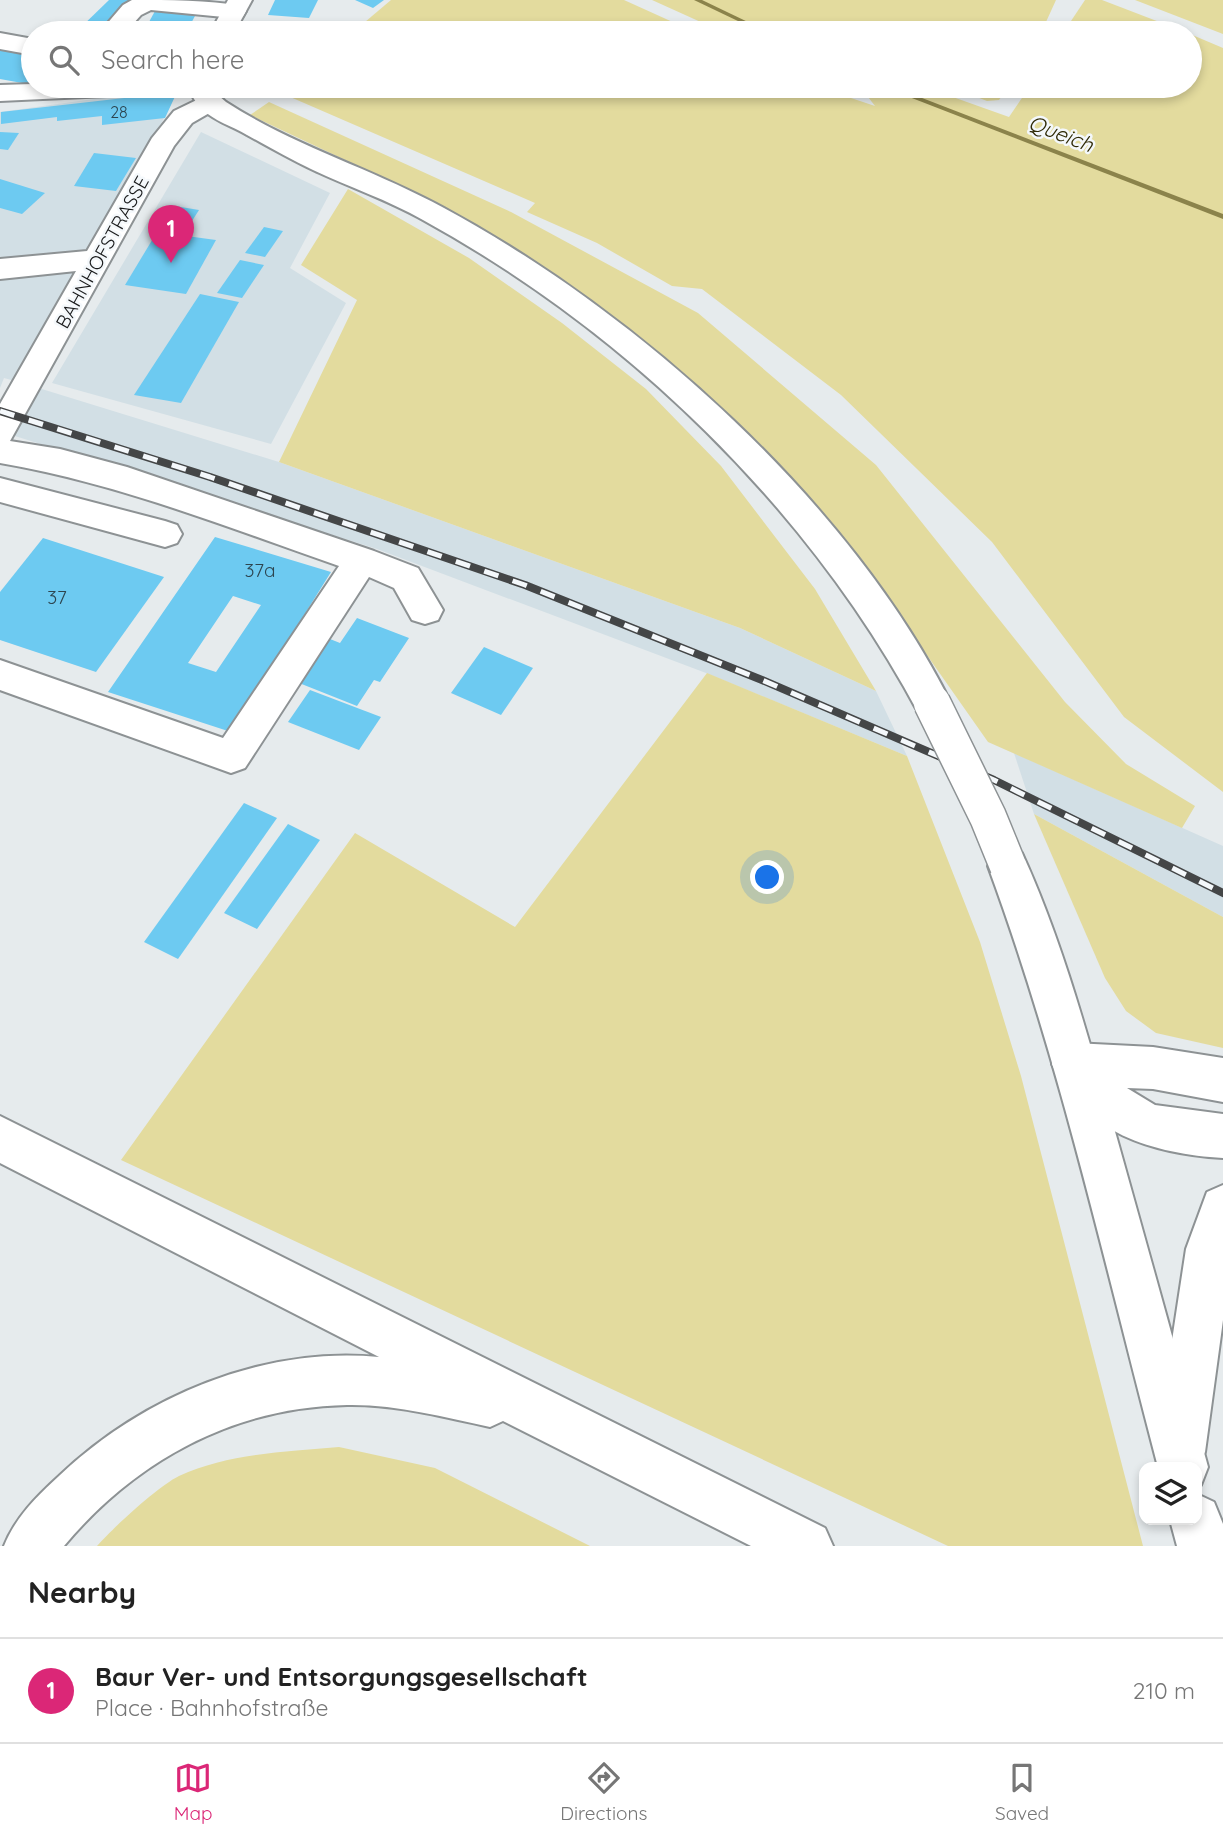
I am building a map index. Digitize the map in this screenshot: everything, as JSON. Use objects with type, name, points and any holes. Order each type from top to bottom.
[{"type":"main road","points":[[122,21],[132,10],[147,2],[237,5],[228,21]]},
{"type":"main road","points":[[0,41],[21,45]]},
{"type":"main road","points":[[0,93],[21,92]]},
{"type":"main road","name":"BAHNHOFSTRASSE","points":[[0,432],[95,260],[174,125],[203,98]]},
{"type":"main road","points":[[212,98],[304,155],[385,189],[436,215],[533,275],[621,341],[714,422],[793,505],[835,556],[902,648],[966,769],[1030,924],[1074,1064],[1182,1460]]},
{"type":"main road","points":[[0,269],[95,260]]},
{"type":"main road","points":[[0,451],[60,461],[127,479],[362,560],[406,578],[425,610]]},
{"type":"main road","points":[[0,490],[165,534]]},
{"type":"main road","points":[[0,676],[231,757],[362,560]]},
{"type":"main road","points":[[1074,1064],[1153,1068],[1223,1080]]},
{"type":"main road","points":[[1074,1064],[1096,1092],[1121,1114],[1160,1129],[1223,1136]]},
{"type":"main road","points":[[0,1139],[807,1546]]},
{"type":"main road","points":[[1182,1460],[1205,1269],[1223,1208]]},
{"type":"main road","points":[[30,1546],[64,1505],[121,1455],[150,1436],[247,1392],[284,1385],[350,1380],[408,1386],[537,1411]]},
{"type":"main road","points":[[1197,1525],[1203,1546]]},
{"type":"shaded area","points":[[391,0],[624,0],[670,21],[366,21]]},
{"type":"shaded area","points":[[652,0],[1056,0],[1046,21],[698,21]]},
{"type":"shaded area","points":[[1085,0],[1102,0],[1157,21],[1071,21]]},
{"type":"shaded area","points":[[1135,0],[1223,0],[1223,34],[1202,26],[1202,21],[1189,21]]},
{"type":"shaded area","points":[[1202,39],[1223,48],[1223,792],[1124,717],[992,542],[841,395],[702,289],[672,286],[597,243],[527,212],[535,203],[293,98],[851,98],[875,106],[869,98],[956,98],[1009,117],[1022,98],[1202,98]]},
{"type":"shaded area","points":[[101,98],[174,98],[45,349],[22,383],[4,378],[0,388],[0,112]]},
{"type":"shaded area","points":[[979,98],[1000,98],[999,100],[987,101]]},
{"type":"shaded area","points":[[269,102],[511,212],[698,313],[876,465],[1065,702],[1126,764],[1195,806],[1182,828],[988,742],[872,577],[750,437],[684,375],[558,279],[468,222],[417,194],[250,115]]},
{"type":"shaded area","points":[[201,132],[330,193],[290,268],[346,303],[271,444],[52,383]]},
{"type":"shaded area","points":[[348,189],[469,258],[562,323],[646,389],[721,466],[815,589],[876,691],[740,628],[279,462],[357,300],[301,265]]},
{"type":"shaded area","points":[[32,386],[279,462],[740,628],[876,691],[907,756],[706,673],[377,549],[2,432]]},
{"type":"shaded area","points":[[707,673],[907,756],[980,942],[1021,1076],[1143,1546],[948,1546],[121,1160],[355,833],[515,927]]},
{"type":"shaded area","points":[[1014,753],[1223,846],[1223,917],[1034,814]]},
{"type":"shaded area","points":[[1034,814],[1223,917],[1223,1048],[1156,1033],[1126,1011],[1105,978]]},
{"type":"shaded area","points":[[339,1447],[435,1468],[590,1546],[97,1546],[125,1518],[170,1481],[198,1468],[278,1452]]},
{"type":"building","points":[[109,0],[132,0],[110,21],[87,21]]},
{"type":"building","points":[[275,0],[318,0],[309,18],[268,15]]},
{"type":"building","points":[[355,0],[384,0],[373,8]]},
{"type":"building","points":[[155,11],[196,14],[192,21],[150,21]]},
{"type":"building","points":[[0,49],[21,53],[21,83],[0,79]]},
{"type":"building","points":[[124,98],[174,98],[165,118],[102,125],[102,116],[57,121],[57,117],[1,124],[1,112]]},
{"type":"building","points":[[0,132],[19,133],[8,150],[0,149]]},
{"type":"building","points":[[94,153],[136,158],[116,191],[74,186]]},
{"type":"building","points":[[0,179],[45,193],[22,214],[0,208]]},
{"type":"building","points":[[169,205],[199,210],[192,221],[162,217]]},
{"type":"building","points":[[264,227],[283,231],[265,257],[245,253]]},
{"type":"building","points":[[157,232],[216,240],[186,294],[125,285]]},
{"type":"building","points":[[240,260],[264,265],[242,298],[217,293]]},
{"type":"building","points":[[200,294],[239,302],[181,403],[134,395]]},
{"type":"building","points":[[215,537],[331,572],[231,732],[108,692]],"holes":[[[233,596],[261,605],[216,672],[188,663]]]},
{"type":"building","points":[[43,538],[164,577],[96,672],[0,640],[0,592]]},
{"type":"building","points":[[357,618],[409,638],[380,682],[374,680],[357,706],[294,681],[325,637],[340,643]]},
{"type":"building","points":[[484,647],[533,668],[501,715],[451,693]]},
{"type":"building","points":[[310,690],[381,717],[359,750],[288,722]]},
{"type":"building","points":[[244,803],[277,818],[178,959],[144,942]]},
{"type":"building","points":[[288,824],[320,840],[257,929],[224,913]]},
{"type":"waterway","name":"Queich","points":[[697,0],[742,21]]},
{"type":"waterway","name":"Queich","points":[[916,98],[1223,217]]},
{"type":"railway","points":[[0,411],[210,477],[525,585],[762,680],[994,780],[1223,893]]},
{"type":"place","name":"Baur Ver- und Entsorgungsgesellschaft","points":[[171,263]]}]
